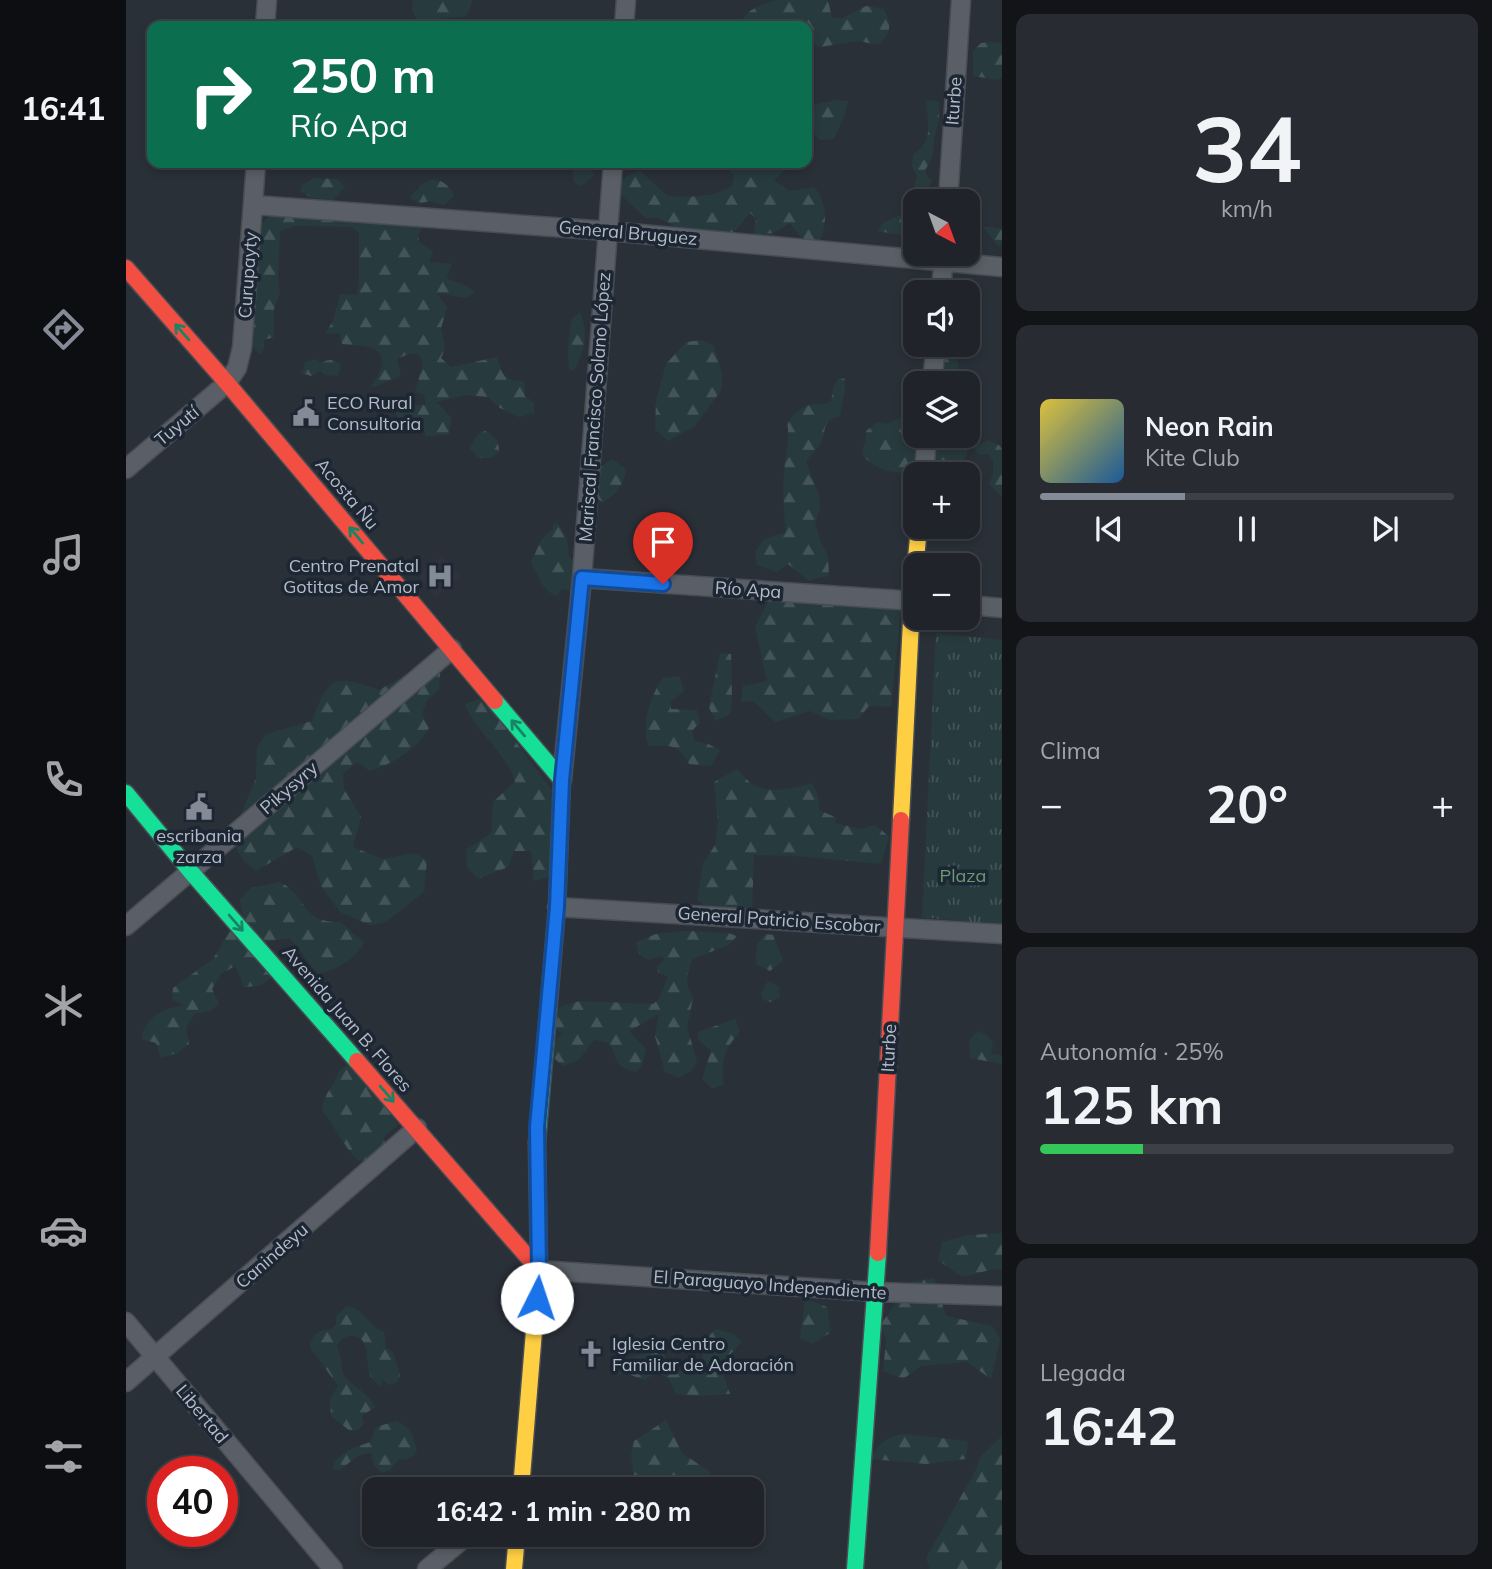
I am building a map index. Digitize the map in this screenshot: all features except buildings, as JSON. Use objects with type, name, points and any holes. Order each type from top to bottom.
[{"type":"street","points":[[265,21],[267,0]]},
{"type":"street","points":[[624,21],[626,0]]},
{"type":"street","name":"Iturbe","points":[[949,189],[961,0]]},
{"type":"street","name":"Curupayty","points":[[227,383],[237,368],[242,348],[256,168]]},
{"type":"street","name":"Mariscal Francisco Solano López","points":[[522,1477],[539,1270],[537,1127],[557,907],[562,780],[582,578],[614,168]]},
{"type":"street","name":"General Bruguez","points":[[253,205],[903,255]]},
{"type":"street","name":"General Bruguez","points":[[980,264],[1002,267]]},
{"type":"street","name":"Acosta Ñu","points":[[126,268],[227,383],[562,780]]},
{"type":"street","name":"Tuyutí","points":[[126,469],[227,383]]},
{"type":"street","name":"Río Apa","points":[[582,578],[903,600]]},
{"type":"street","points":[[980,607],[1002,608]]},
{"type":"street","name":"Iturbe","points":[[855,1569],[876,1292],[912,630]]},
{"type":"street","name":"Pikysyry","points":[[126,926],[452,649]]},
{"type":"street","name":"Avenida Juan B. Flores","points":[[126,793],[191,872],[539,1270]]},
{"type":"street","name":"General Patricio Escobar","points":[[557,907],[1002,934]]},
{"type":"street","name":"Canindeyu","points":[[126,1382],[416,1128]]},
{"type":"street","name":"El Paraguayo Independiente","points":[[539,1270],[876,1292],[1002,1296]]},
{"type":"street","name":"Libertad","points":[[126,1322],[333,1569]]},
{"type":"street","points":[[427,1569],[454,1547]]},
{"type":"street","points":[[514,1569],[516,1547]]},
{"type":"shaded area","name":"Centro Prenatal Gotitas de Amor","points":[[442,556],[461,577],[435,597],[418,575]]},
{"type":"green space","points":[[413,0],[472,0],[465,17],[441,18],[442,21],[417,21],[412,9]]},
{"type":"green space","points":[[777,0],[828,0],[832,18],[843,18],[866,6],[884,9],[889,24],[888,32],[879,45],[858,41],[820,47],[812,44],[812,21],[743,21],[755,8]]},
{"type":"green space","points":[[981,43],[1002,43],[1002,77],[999,80],[973,76],[973,51]]},
{"type":"green space","points":[[837,100],[848,101],[834,139],[819,140],[814,133],[812,105]]},
{"type":"green space","points":[[926,101],[939,102],[932,154],[925,170],[928,178],[932,180],[929,189],[914,189],[917,177],[912,166],[913,155],[924,143],[928,131]]},
{"type":"green space","points":[[573,168],[590,168],[595,175],[581,186],[574,182]]},
{"type":"green space","points":[[728,168],[792,168],[785,170],[774,180],[789,191],[814,187],[819,193],[825,224],[817,246],[800,236],[790,223],[773,233],[754,236],[756,219],[750,213],[730,237],[689,234],[659,218],[646,218],[622,196],[619,184],[627,176],[640,171],[668,196],[710,195],[732,186],[734,176]]},
{"type":"green space","points":[[314,178],[337,179],[345,186],[332,202],[312,198],[301,192],[301,186]]},
{"type":"green space","points":[[432,179],[443,182],[454,196],[444,205],[414,201],[410,197],[421,185]]},
{"type":"green space","points":[[273,213],[414,221],[423,228],[418,234],[419,242],[433,251],[430,262],[452,264],[446,278],[475,292],[466,298],[437,293],[447,308],[441,328],[445,349],[441,358],[451,367],[497,357],[508,378],[524,381],[525,396],[534,403],[534,413],[519,417],[500,408],[488,397],[466,395],[437,402],[451,418],[449,434],[426,437],[423,426],[400,425],[396,413],[401,405],[426,405],[424,395],[415,392],[423,364],[418,353],[397,359],[401,376],[371,388],[382,364],[378,352],[365,346],[342,344],[339,333],[325,334],[333,321],[340,294],[357,295],[359,233],[352,227],[295,226],[280,231],[280,293],[274,309],[274,337],[264,340],[260,355],[247,339],[258,227]]},
{"type":"green space","points":[[903,214],[903,235],[877,231],[883,223]]},
{"type":"green space","points":[[982,226],[1002,229],[1002,245],[998,246]]},
{"type":"green space","points":[[580,312],[584,327],[583,349],[575,369],[570,371],[568,353],[571,324],[572,319]]},
{"type":"green space","points":[[702,340],[714,346],[722,374],[722,389],[695,426],[668,441],[655,429],[656,400],[666,364],[686,342]]},
{"type":"green space","points":[[940,357],[957,357],[958,371],[944,371]]},
{"type":"green space","points":[[316,359],[321,363],[335,361],[340,364],[341,370],[337,376],[325,375],[320,371],[311,376],[299,372],[304,369],[305,362]]},
{"type":"green space","points":[[839,378],[845,379],[840,416],[827,423],[821,442],[806,461],[819,495],[820,509],[815,523],[828,556],[829,576],[808,580],[788,564],[777,572],[757,565],[755,552],[764,539],[786,532],[783,484],[787,423],[802,408],[831,401],[834,385]]},
{"type":"green space","points":[[903,417],[903,448],[916,448],[918,452],[916,462],[903,462],[903,472],[878,467],[862,454],[866,431],[878,422],[886,424]]},
{"type":"green space","points":[[485,431],[496,439],[499,452],[491,458],[478,458],[469,448],[478,434]]},
{"type":"green space","points":[[988,440],[1002,450],[1002,497],[989,484],[993,474],[993,460],[988,454],[979,455],[974,448],[980,448],[980,444]]},
{"type":"green space","points":[[937,448],[967,448],[967,453],[964,462],[934,462]]},
{"type":"green space","points":[[612,459],[626,469],[624,480],[619,489],[603,502],[595,498],[598,469]]},
{"type":"green space","points":[[554,522],[559,525],[567,539],[569,556],[575,562],[577,583],[570,591],[562,589],[557,596],[544,587],[531,563],[541,540],[552,530]]},
{"type":"green space","points":[[803,594],[901,609],[891,707],[869,706],[858,719],[830,720],[810,711],[775,722],[753,701],[741,702],[743,686],[767,681],[755,627],[768,602]]},
{"type":"green space","name":"Plaza","points":[[936,633],[1002,640],[1002,925],[922,917]]},
{"type":"green space","points":[[720,653],[731,654],[732,698],[730,714],[715,721],[709,707]]},
{"type":"green space","points":[[431,661],[440,673],[439,689],[427,700],[422,714],[429,728],[419,742],[387,765],[370,771],[357,762],[343,774],[344,789],[361,817],[353,847],[383,859],[414,853],[427,860],[424,892],[386,922],[370,925],[340,912],[321,886],[312,856],[297,847],[256,871],[243,860],[227,832],[238,821],[256,778],[257,747],[266,734],[312,721],[323,694],[335,682],[352,682],[379,690]]},
{"type":"green space","points":[[680,677],[684,691],[671,701],[671,709],[697,710],[700,722],[692,731],[694,741],[720,750],[711,766],[689,764],[681,752],[673,747],[649,746],[646,720],[654,693],[663,678]]},
{"type":"green space","points":[[479,699],[491,709],[555,794],[550,877],[534,881],[531,851],[514,851],[508,867],[478,879],[467,867],[466,850],[491,833],[493,802],[515,782],[505,761],[476,724],[465,704]]},
{"type":"green space","points":[[737,769],[752,784],[761,788],[775,790],[812,783],[818,795],[819,810],[837,818],[835,823],[860,829],[876,825],[889,837],[881,864],[754,855],[752,912],[724,917],[697,900],[703,864],[715,845],[718,824],[714,782]]},
{"type":"green space","points":[[280,882],[290,888],[318,918],[341,922],[364,943],[360,949],[344,963],[318,974],[290,938],[259,943],[272,977],[259,986],[243,987],[235,966],[221,974],[212,989],[219,1003],[211,1011],[194,1014],[186,1028],[189,1044],[177,1053],[161,1058],[156,1043],[141,1039],[147,1024],[163,1011],[185,1006],[172,999],[173,988],[213,959],[229,932],[245,931],[240,899],[251,888]]},
{"type":"green space","points":[[686,931],[728,933],[737,936],[729,945],[692,959],[687,977],[693,998],[687,1027],[697,1061],[691,1071],[679,1078],[665,1072],[655,1036],[659,1014],[629,1031],[646,1049],[642,1065],[637,1072],[618,1063],[610,1045],[595,1040],[579,1060],[563,1066],[555,1059],[550,1045],[562,1034],[554,1028],[559,1007],[580,1001],[653,1004],[658,1000],[668,977],[658,972],[657,967],[664,960],[663,956],[648,960],[639,954],[636,942],[656,934]]},
{"type":"green space","points":[[765,934],[773,935],[783,960],[770,971],[756,964],[757,944]]},
{"type":"green space","points":[[768,981],[779,987],[780,997],[771,1002],[763,1000],[761,994]]},
{"type":"green space","points":[[735,1019],[740,1032],[729,1045],[724,1057],[723,1085],[712,1088],[702,1079],[711,1051],[697,1038],[698,1032]]},
{"type":"green space","points":[[978,1031],[987,1035],[993,1043],[991,1055],[1002,1056],[1002,1064],[970,1058],[969,1041]]},
{"type":"green space","points":[[354,1061],[398,1125],[384,1137],[385,1146],[375,1159],[359,1161],[348,1150],[322,1111],[340,1069]]},
{"type":"green space","points":[[1002,1233],[1002,1270],[994,1269],[962,1277],[938,1260],[942,1242],[969,1235]]},
{"type":"green space","points":[[934,1278],[946,1316],[992,1326],[1000,1339],[991,1379],[967,1362],[921,1366],[903,1379],[883,1371],[886,1341],[881,1324],[911,1282]]},
{"type":"green space","points":[[805,1299],[827,1307],[831,1332],[813,1344],[800,1338]]},
{"type":"green space","points":[[347,1306],[358,1310],[384,1332],[386,1348],[393,1352],[400,1375],[397,1383],[389,1385],[383,1380],[382,1386],[375,1382],[371,1377],[361,1339],[349,1336],[341,1341],[337,1346],[344,1375],[375,1407],[362,1416],[364,1424],[358,1430],[350,1431],[331,1416],[330,1399],[338,1386],[310,1347],[314,1336],[331,1329],[336,1324],[336,1316]]},
{"type":"green space","points":[[716,1329],[734,1334],[742,1342],[720,1365],[730,1394],[676,1394],[669,1379],[658,1372],[644,1380],[628,1374],[616,1374],[627,1358],[663,1349],[668,1370],[704,1369],[701,1341]]},
{"type":"green space","points":[[666,1420],[682,1453],[710,1472],[710,1477],[634,1477],[631,1456],[634,1441]]},
{"type":"green space","points":[[396,1421],[409,1429],[412,1435],[417,1450],[412,1457],[399,1459],[390,1470],[382,1473],[374,1465],[371,1453],[358,1456],[340,1470],[333,1469],[334,1463],[342,1455],[370,1442],[376,1427]]},
{"type":"green space","points":[[904,1434],[968,1441],[966,1459],[926,1464],[870,1459],[883,1442]]},
{"type":"green space","points":[[1002,1436],[1002,1569],[930,1569],[926,1558],[976,1470],[980,1457]]},
{"type":"traffic: fast","points":[[495,701],[562,780],[557,907],[537,1143]]},
{"type":"traffic: fast","points":[[126,793],[191,872],[357,1061]]},
{"type":"traffic: fast","points":[[855,1569],[878,1253]]},
{"type":"traffic: slow","points":[[901,820],[912,601],[918,539]]},
{"type":"traffic: slow","points":[[522,1477],[539,1270],[537,1143]]},
{"type":"traffic: slow","points":[[514,1569],[516,1547]]},
{"type":"traffic: jam","points":[[126,268],[227,383],[495,701]]},
{"type":"traffic: jam","points":[[878,1253],[901,820]]},
{"type":"traffic: jam","points":[[357,1061],[539,1270]]},
{"type":"place","name":"ECO Rural Consultoria","points":[[306,413]]},
{"type":"place","name":"Centro Prenatal Gotitas de Amor","points":[[440,576]]},
{"type":"place","name":"escribania zarza","points":[[199,807]]},
{"type":"place","name":"Iglesia Centro Familiar de Adoración","points":[[591,1354]]},
{"type":"route","points":[[537,1298],[537,1127],[557,907],[562,780],[582,578],[663,584]]}]
